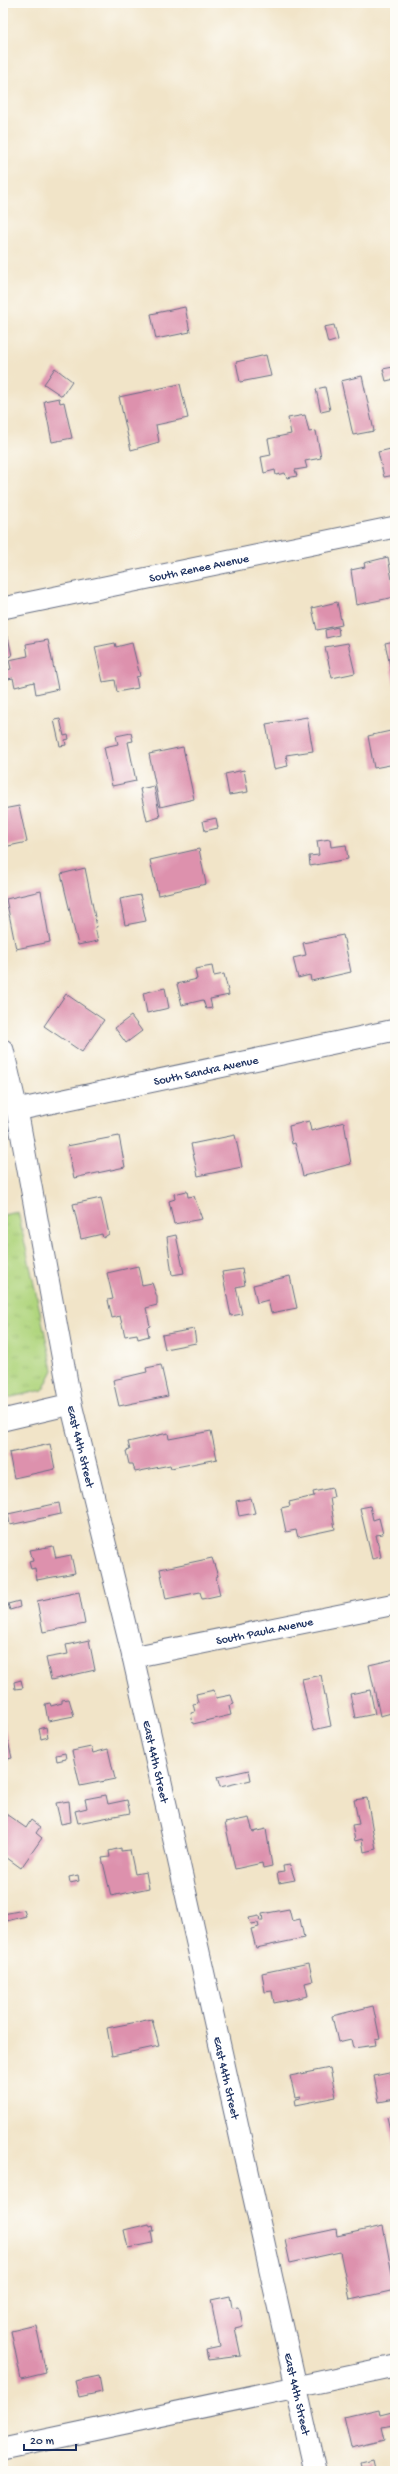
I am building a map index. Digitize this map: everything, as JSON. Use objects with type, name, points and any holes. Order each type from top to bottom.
[{"type":"street","name":"South Renee Avenue","points":[[3,608],[395,527]]},
{"type":"street","name":"South Sandra Avenue","points":[[17,1110],[395,1030]]},
{"type":"street","name":"East 44th Street","points":[[3,1050],[17,1110],[71,1404],[133,1657],[315,2471]]},
{"type":"street","points":[[3,1420],[71,1404]]},
{"type":"street","name":"South Paula Avenue","points":[[133,1657],[395,1604]]},
{"type":"street","points":[[3,2449],[395,2366]]},
{"type":"green space","points":[[18,1212],[53,1370],[43,1390],[3,1399],[3,1215]]},
{"type":"building","points":[[185,307],[190,332],[156,339],[151,314]]},
{"type":"building","points":[[334,325],[338,340],[328,343],[324,327]]},
{"type":"building","points":[[266,355],[271,376],[240,382],[236,362]]},
{"type":"building","points":[[393,367],[395,379],[386,381],[383,369]]},
{"type":"building","points":[[55,368],[72,381],[62,396],[44,384]]},
{"type":"building","points":[[362,376],[374,431],[353,435],[341,381]]},
{"type":"building","points":[[180,384],[188,418],[156,425],[159,442],[131,450],[119,397]]},
{"type":"building","points":[[325,387],[330,410],[321,412],[316,389]]},
{"type":"building","points":[[59,398],[60,403],[64,402],[72,438],[52,442],[44,401]]},
{"type":"building","points":[[305,415],[309,432],[316,431],[321,458],[305,461],[307,468],[295,470],[297,476],[287,478],[285,473],[276,475],[275,470],[264,473],[261,457],[271,455],[268,439],[291,434],[288,418]]},
{"type":"building","points":[[395,448],[395,475],[384,477],[378,452]]},
{"type":"building","points":[[388,557],[395,597],[356,605],[351,570],[365,567],[364,563]]},
{"type":"building","points":[[337,602],[342,625],[317,630],[312,608]]},
{"type":"building","points":[[338,627],[339,635],[326,638],[325,630]]},
{"type":"building","points":[[8,637],[12,656],[3,658],[3,639]]},
{"type":"building","points":[[48,640],[58,689],[36,694],[34,682],[15,687],[13,678],[8,679],[6,670],[11,669],[9,660],[28,656],[26,644]]},
{"type":"building","points":[[395,641],[395,684],[394,684],[385,643]]},
{"type":"building","points":[[115,643],[116,647],[132,643],[140,676],[136,677],[138,688],[117,692],[115,680],[103,682],[95,647]]},
{"type":"building","points":[[348,643],[355,673],[332,678],[325,647]]},
{"type":"building","points":[[307,717],[313,751],[286,755],[288,766],[274,769],[266,724]]},
{"type":"building","points":[[60,719],[64,736],[68,735],[69,739],[65,740],[66,745],[60,746],[54,720]]},
{"type":"building","points":[[395,730],[395,764],[374,768],[368,736]]},
{"type":"building","points":[[131,733],[133,741],[128,742],[136,781],[112,786],[104,747],[118,744],[116,736]]},
{"type":"building","points":[[183,747],[194,799],[160,807],[149,754]]},
{"type":"building","points":[[244,770],[248,792],[229,795],[225,774]]},
{"type":"building","points":[[154,786],[160,817],[147,821],[140,789]]},
{"type":"building","points":[[19,806],[27,842],[4,847],[3,809]]},
{"type":"building","points":[[216,818],[218,828],[205,831],[203,821]]},
{"type":"building","points":[[330,839],[331,847],[346,845],[348,859],[310,866],[309,856],[319,855],[317,841]]},
{"type":"building","points":[[199,849],[206,884],[158,895],[150,860]]},
{"type":"building","points":[[85,868],[97,927],[95,927],[98,941],[78,945],[61,874]]},
{"type":"building","points":[[41,891],[50,942],[16,949],[6,899]]},
{"type":"building","points":[[140,895],[146,921],[125,925],[120,899]]},
{"type":"building","points":[[343,935],[351,972],[311,981],[310,975],[298,978],[293,958],[306,955],[303,943]]},
{"type":"building","points":[[212,966],[214,976],[224,974],[229,995],[210,999],[212,1008],[206,1009],[203,1000],[182,1005],[177,984],[197,979],[195,969]]},
{"type":"building","points":[[165,988],[169,1008],[147,1013],[143,993]]},
{"type":"building","points":[[66,994],[104,1020],[82,1052],[44,1026]]},
{"type":"building","points":[[131,1016],[142,1031],[126,1043],[115,1028]]},
{"type":"building","points":[[309,1121],[311,1131],[344,1122],[351,1164],[303,1176],[295,1143],[292,1144],[289,1126]]},
{"type":"building","points":[[235,1135],[242,1167],[198,1176],[191,1144]]},
{"type":"building","points":[[119,1136],[125,1167],[74,1178],[67,1146]]},
{"type":"building","points":[[187,1191],[188,1197],[194,1196],[202,1219],[174,1224],[169,1201],[175,1199],[174,1194]]},
{"type":"building","points":[[101,1198],[109,1234],[103,1238],[102,1234],[81,1239],[73,1204]]},
{"type":"building","points":[[176,1235],[184,1273],[172,1275],[167,1237]]},
{"type":"building","points":[[138,1266],[142,1285],[152,1283],[157,1297],[157,1305],[146,1308],[150,1326],[147,1327],[149,1336],[138,1339],[137,1334],[125,1336],[120,1316],[112,1318],[108,1300],[113,1299],[107,1273]]},
{"type":"building","points":[[242,1269],[245,1285],[236,1287],[242,1314],[231,1316],[222,1272]]},
{"type":"building","points":[[290,1276],[297,1308],[271,1313],[268,1300],[257,1303],[253,1285]]},
{"type":"building","points":[[194,1329],[196,1343],[165,1349],[162,1335]]},
{"type":"building","points":[[161,1365],[168,1396],[119,1406],[113,1380],[147,1372],[146,1368]]},
{"type":"building","points":[[211,1431],[217,1459],[171,1468],[170,1465],[135,1472],[133,1464],[129,1464],[126,1451],[130,1450],[128,1442],[168,1433],[169,1439]]},
{"type":"building","points":[[50,1444],[55,1469],[14,1478],[9,1453]]},
{"type":"building","points":[[332,1488],[334,1497],[330,1498],[335,1529],[298,1537],[296,1530],[286,1532],[281,1508],[290,1506],[289,1502],[314,1496],[313,1492]]},
{"type":"building","points":[[251,1498],[255,1513],[239,1516],[236,1501]]},
{"type":"building","points":[[59,1503],[61,1514],[10,1525],[8,1514]]},
{"type":"building","points":[[370,1506],[373,1520],[379,1518],[383,1534],[376,1535],[381,1557],[372,1559],[360,1508]]},
{"type":"building","points":[[53,1546],[56,1558],[71,1555],[75,1573],[37,1580],[35,1568],[31,1569],[29,1562],[33,1561],[30,1550]]},
{"type":"building","points":[[212,1558],[218,1576],[216,1577],[220,1595],[202,1599],[200,1592],[166,1599],[160,1569]]},
{"type":"building","points":[[79,1592],[85,1624],[43,1632],[37,1601]]},
{"type":"building","points":[[19,1601],[20,1607],[10,1610],[8,1604]]},
{"type":"building","points":[[89,1640],[95,1670],[51,1680],[46,1658],[68,1654],[66,1645]]},
{"type":"building","points":[[395,1659],[395,1712],[380,1716],[369,1665]]},
{"type":"building","points":[[321,1675],[331,1726],[313,1730],[302,1679]]},
{"type":"building","points":[[21,1680],[23,1688],[15,1689],[14,1682]]},
{"type":"building","points":[[214,1690],[216,1698],[231,1695],[234,1704],[229,1706],[231,1715],[193,1724],[191,1713],[195,1712],[193,1704],[198,1703],[196,1694]]},
{"type":"building","points":[[370,1690],[375,1714],[355,1718],[350,1694]]},
{"type":"building","points":[[69,1699],[74,1716],[48,1721],[45,1704],[50,1703],[51,1706],[62,1703],[62,1700]]},
{"type":"building","points":[[3,1721],[12,1758],[3,1760]]},
{"type":"building","points":[[46,1727],[48,1737],[41,1739],[39,1729]]},
{"type":"building","points":[[91,1747],[93,1753],[108,1749],[115,1779],[80,1786],[72,1751]]},
{"type":"building","points":[[65,1753],[66,1759],[57,1761],[56,1755]]},
{"type":"building","points":[[249,1770],[251,1780],[220,1787],[217,1777]]},
{"type":"building","points":[[106,1795],[108,1804],[127,1800],[130,1813],[78,1823],[75,1811],[87,1808],[85,1799]]},
{"type":"building","points":[[367,1798],[376,1849],[364,1852],[362,1839],[355,1841],[352,1825],[359,1824],[354,1800]]},
{"type":"building","points":[[69,1801],[71,1822],[61,1824],[56,1803]]},
{"type":"building","points":[[3,1812],[26,1828],[31,1820],[40,1827],[36,1833],[42,1838],[21,1868],[3,1855]]},
{"type":"building","points":[[249,1818],[253,1832],[266,1829],[272,1866],[263,1868],[262,1863],[235,1869],[225,1823]]},
{"type":"building","points":[[121,1848],[121,1851],[130,1850],[135,1874],[146,1872],[149,1888],[111,1896],[102,1858],[110,1857],[109,1851]]},
{"type":"building","points":[[290,1865],[295,1880],[279,1883],[277,1873],[284,1872],[283,1866]]},
{"type":"building","points":[[78,1875],[79,1881],[70,1883],[69,1877]]},
{"type":"building","points":[[289,1909],[292,1921],[300,1919],[304,1938],[256,1948],[251,1929],[259,1927],[258,1923],[251,1924],[249,1918],[259,1916],[260,1921],[263,1921],[262,1914]]},
{"type":"building","points":[[24,1910],[26,1916],[3,1922],[3,1914]]},
{"type":"building","points":[[309,1963],[313,1981],[305,1983],[308,1996],[274,2003],[272,1991],[265,1992],[262,1973]]},
{"type":"building","points":[[373,2006],[380,2039],[375,2040],[376,2045],[353,2048],[351,2039],[338,2042],[332,2016]]},
{"type":"building","points":[[152,2019],[159,2046],[112,2056],[107,2028]]},
{"type":"building","points":[[330,2068],[336,2097],[296,2105],[295,2099],[300,2098],[300,2096],[295,2097],[290,2076]]},
{"type":"building","points":[[394,2072],[395,2099],[379,2102],[374,2076]]},
{"type":"building","points":[[395,2115],[395,2146],[394,2147],[387,2117]]},
{"type":"building","points":[[149,2224],[150,2227],[153,2226],[154,2231],[151,2231],[153,2243],[128,2248],[124,2230]]},
{"type":"building","points":[[383,2226],[395,2290],[350,2300],[340,2252],[290,2263],[285,2240],[336,2229],[337,2236]]},
{"type":"building","points":[[230,2296],[232,2308],[238,2307],[240,2311],[243,2326],[235,2328],[241,2356],[208,2360],[206,2350],[220,2347],[211,2300]]},
{"type":"building","points":[[36,2325],[46,2373],[21,2379],[11,2331]]},
{"type":"building","points":[[99,2376],[102,2392],[79,2397],[75,2381]]},
{"type":"building","points":[[379,2409],[380,2415],[392,2412],[395,2425],[382,2427],[385,2440],[351,2448],[344,2417]]},
{"type":"building","points":[[373,2459],[375,2468],[363,2470],[361,2462]]}]
